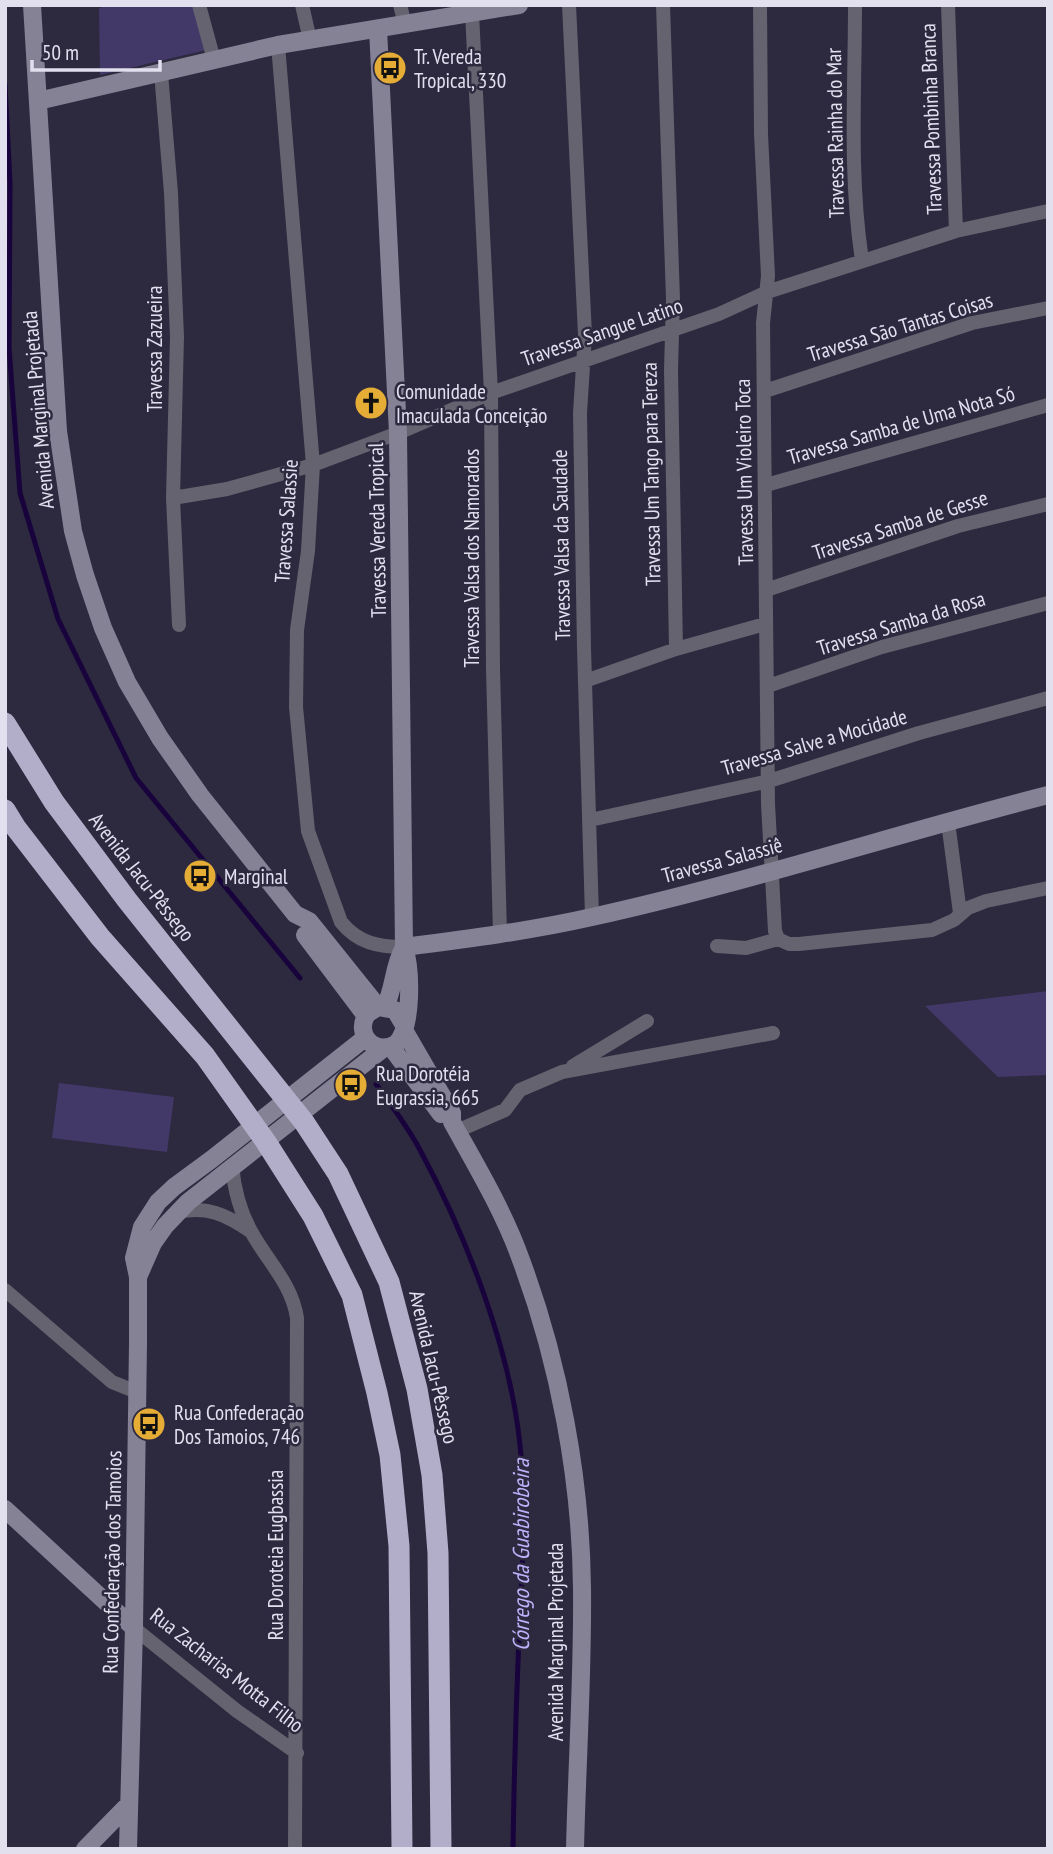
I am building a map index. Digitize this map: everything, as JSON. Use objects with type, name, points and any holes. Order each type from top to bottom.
[{"type":"highway","name":"Avenida Jacu-Pêssego","points":[[5,723],[54,802],[127,901],[304,1122],[338,1174],[389,1282],[417,1389],[432,1475],[438,1553],[441,1849]]},
{"type":"highway","points":[[5,810],[100,937],[205,1056],[313,1216],[352,1295],[377,1393],[396,1501],[399,1546],[402,1849]]},
{"type":"main road","name":"Avenida Marginal Projetada","points":[[32,5],[58,430],[68,503],[85,575],[103,628],[127,682],[160,738],[200,794],[295,914],[298,927],[376,1010]]},
{"type":"main road","points":[[38,101],[278,45],[519,5]]},
{"type":"main road","name":"Travessa Vereda Tropical","points":[[378,29],[398,433],[404,947],[410,991],[404,1027]]},
{"type":"main road","name":"Travessa Salassiê","points":[[404,947],[500,934],[592,917],[772,872],[1048,795]]},
{"type":"main road","name":"Travessa Vereda Tropical","points":[[376,1010],[391,995],[396,963],[404,947]]},
{"type":"main road","points":[[376,1010],[399,1014],[404,1027],[400,1040],[387,1048],[374,1046],[365,1038],[362,1029],[376,1010]]},
{"type":"main road","name":"Avenida Marginal Projetada","points":[[404,1027],[452,1113],[455,1127],[521,1258],[542,1322],[564,1410],[574,1480],[582,1587],[575,1849]]},
{"type":"main road","name":"Rua Confederação dos Tamoios","points":[[128,1849],[137,1392],[138,1277],[134,1258],[142,1227],[158,1202],[174,1187],[243,1136],[365,1038]]},
{"type":"main road","name":"Avenida Marginal Projetada","points":[[387,1048],[443,1117],[455,1127]]},
{"type":"main road","name":"Rua Confederação dos Tamoios","points":[[138,1277],[153,1243],[177,1212],[232,1165],[387,1048]]},
{"type":"main road","name":"Rua Zacharias Motta Filho","points":[[5,1508],[134,1628]]},
{"type":"main road","points":[[85,1849],[129,1804]]},
{"type":"street","points":[[199,5],[214,60]]},
{"type":"street","points":[[302,5],[310,40]]},
{"type":"street","points":[[400,5],[405,24]]},
{"type":"street","name":"Travessa Valsa da Saudade","points":[[569,5],[585,335],[580,413],[592,917]]},
{"type":"street","name":"Travessa Um Tango para Tereza","points":[[663,5],[673,329],[671,370],[676,649]]},
{"type":"street","name":"Travessa Um Violeiro Toca","points":[[760,5],[761,134],[768,276],[763,323],[765,624],[772,872],[775,931],[778,939]]},
{"type":"street","name":"Travessa Rainha do Mar","points":[[855,5],[855,162],[857,227],[862,260]]},
{"type":"street","name":"Travessa Pombinha Branca","points":[[948,5],[956,231]]},
{"type":"street","name":"Travessa Valsa dos Namorados","points":[[472,13],[491,393],[493,669],[500,934]]},
{"type":"street","name":"Travessa Salassie","points":[[278,45],[313,465],[308,551],[295,665],[296,707],[308,831],[341,922],[349,932],[380,947],[404,947]]},
{"type":"street","name":"Travessa Zazueira","points":[[161,73],[171,193],[177,337],[173,498],[179,625]]},
{"type":"street","name":"Travessa Sangue Latino","points":[[173,498],[227,489],[313,465],[398,433],[491,393],[719,314],[767,292],[956,231],[1048,211]]},
{"type":"street","name":"Travessa São Tantas Coisas","points":[[765,391],[972,323],[1048,307]]},
{"type":"street","name":"Travessa Samba de Uma Nota Só","points":[[766,485],[1048,405]]},
{"type":"street","name":"Travessa Samba de Gesse","points":[[766,590],[969,523],[1048,504]]},
{"type":"street","name":"Travessa Samba da Rosa","points":[[768,686],[882,647],[1048,603]]},
{"type":"street","points":[[585,681],[676,649],[765,624]]},
{"type":"street","name":"Travessa Salve a Mocidade","points":[[590,820],[769,780],[919,733],[1048,698]]},
{"type":"street","points":[[948,822],[960,913]]},
{"type":"street","points":[[717,946],[746,948],[778,939],[789,944],[799,944],[932,930],[986,901],[1048,888]]},
{"type":"street","points":[[455,1127],[505,1110],[520,1090],[562,1072],[647,1021]]},
{"type":"street","points":[[562,1072],[773,1033]]},
{"type":"street","name":"Rua Doroteia Eugbassia","points":[[232,1165],[236,1192],[251,1232],[290,1291],[297,1318],[295,1849]]},
{"type":"street","name":"Rua Doroteia Eugbassia","points":[[177,1212],[206,1210],[230,1218],[251,1232]]},
{"type":"street","points":[[5,1290],[112,1382],[137,1392]]},
{"type":"street","name":"Rua Zacharias Motta Filho","points":[[134,1628],[237,1711],[297,1753]]},
{"type":"shaded area","points":[[112,5],[194,5],[206,50],[100,75],[99,8]]},
{"type":"shaded area","points":[[1048,991],[1048,1075],[998,1077],[925,1006]]},
{"type":"shaded area","points":[[59,1083],[174,1097],[167,1152],[52,1138]]},
{"type":"waterway","name":"Córrego da Guabirobeira","points":[[5,84],[10,184],[9,348],[20,493],[58,619],[136,778],[300,978]]},
{"type":"waterway","name":"Córrego da Guabirobeira","points":[[376,1084],[415,1141],[454,1218],[484,1293],[507,1370],[515,1408],[524,1517],[513,1849]]},
{"type":"place","name":"Tr. Vereda Tropical, 330","points":[[390,68]]},
{"type":"place","name":"Comunidade Imaculada Conceição","points":[[371,403]]},
{"type":"place","name":"Marginal","points":[[200,876]]},
{"type":"place","name":"Rua Dorotéia Eugrassia, 665","points":[[351,1085]]},
{"type":"place","name":"Rua Confederação Dos Tamoios, 746","points":[[149,1424]]}]
